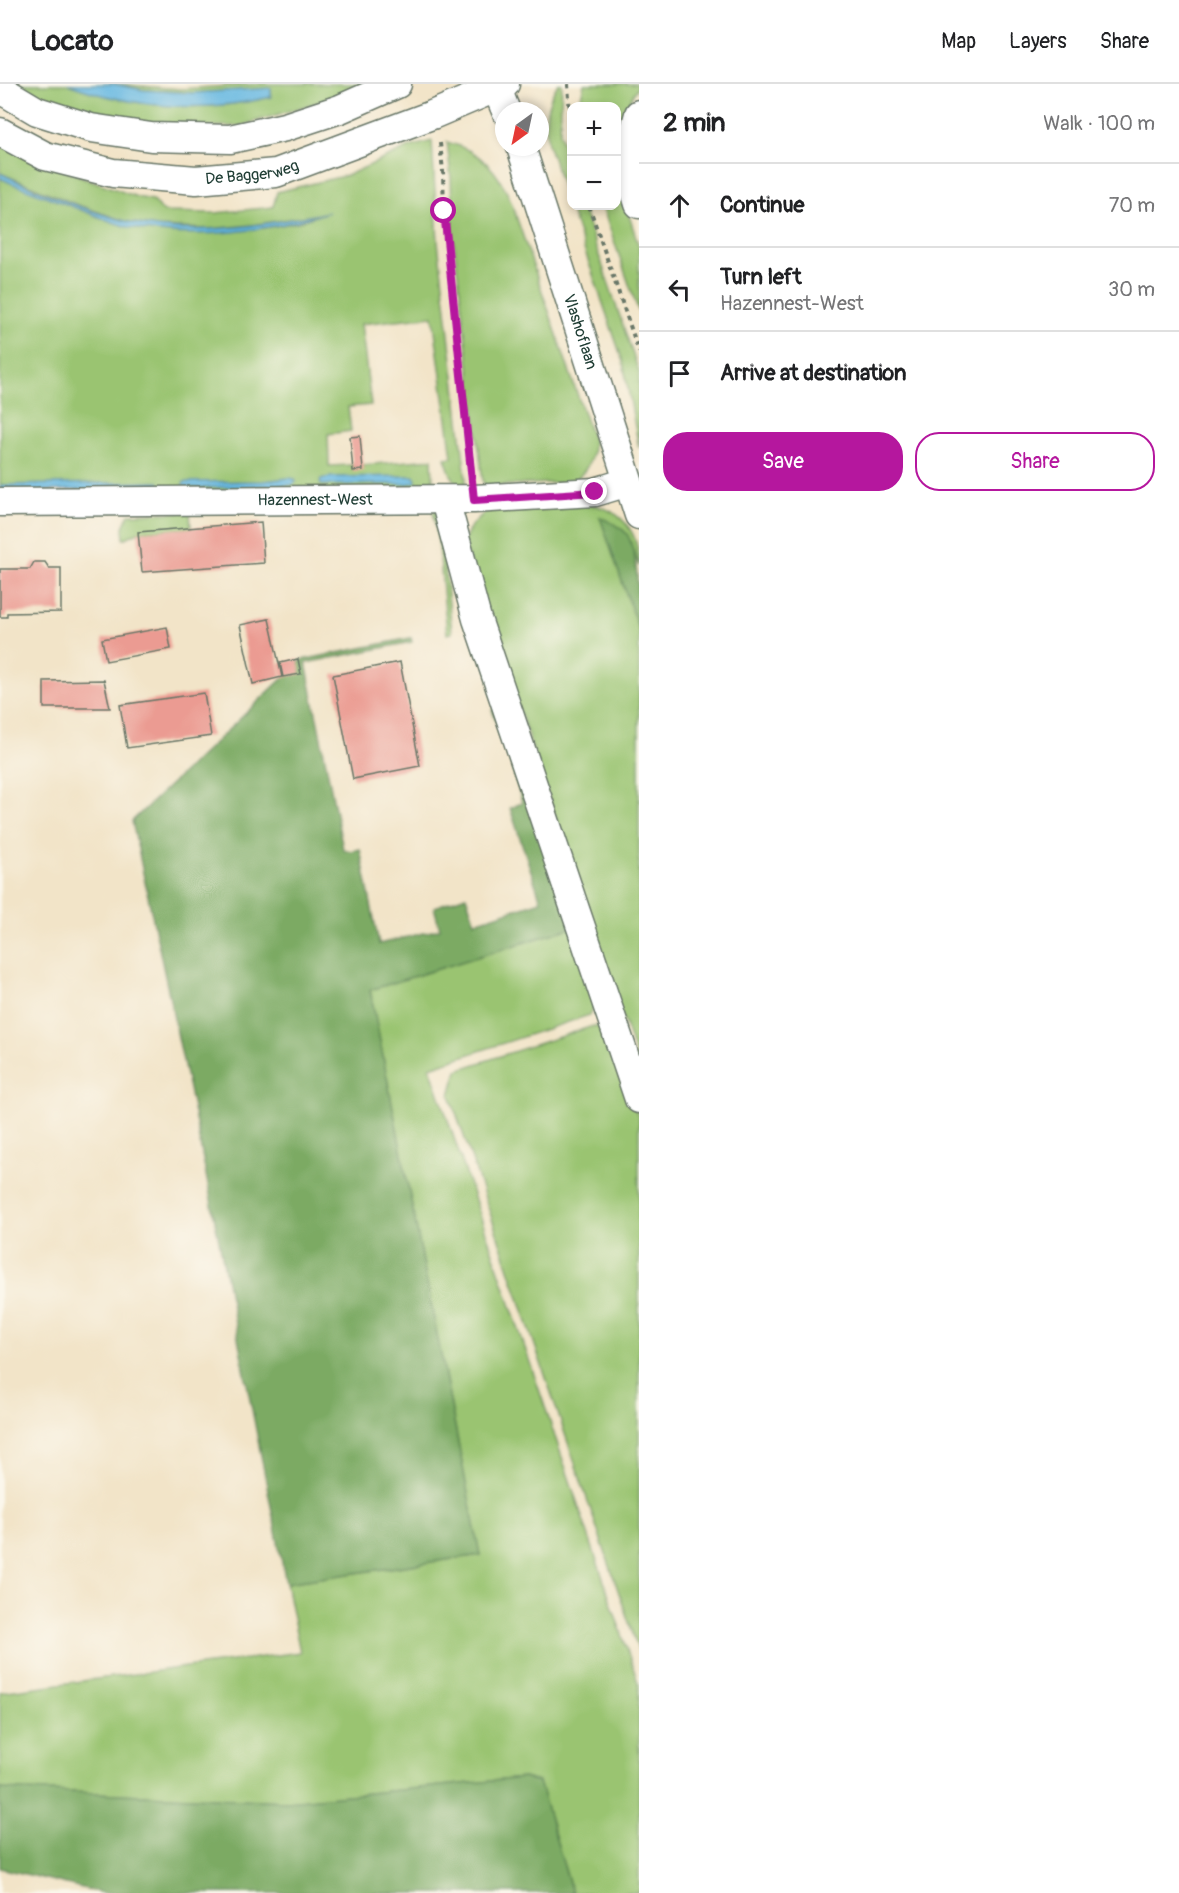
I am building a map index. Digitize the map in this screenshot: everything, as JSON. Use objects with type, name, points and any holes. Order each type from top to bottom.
[{"type":"street","points":[[0,89],[37,111],[91,128],[151,137],[230,139],[285,127],[340,109],[398,84]]},
{"type":"street","name":"De Baggerweg","points":[[0,132],[45,156],[113,173],[196,180],[276,173],[501,92]]},
{"type":"street","points":[[639,114],[632,140],[631,162],[639,204]]},
{"type":"street","name":"Vlashoflaan","points":[[524,156],[639,515]]},
{"type":"street","name":"Hazennest-West","points":[[0,502],[474,500],[595,492],[628,482]]},
{"type":"street","points":[[445,500],[481,630],[639,1098]]},
{"type":"path","points":[[568,84],[569,102]]},
{"type":"path","points":[[432,115],[441,150],[444,211],[474,500]]},
{"type":"path","points":[[590,210],[639,352]]},
{"type":"green space","points":[[13,84],[68,84],[135,102],[194,107],[233,104],[271,97],[271,89],[192,93],[144,90],[114,84],[181,89],[261,84],[378,84],[240,126],[161,127],[92,114],[47,100]]},
{"type":"green space","points":[[558,84],[562,84],[560,133],[567,158],[567,199],[549,147],[550,99]]},
{"type":"green space","points":[[584,84],[639,84],[621,118],[621,102],[580,102]]},
{"type":"green space","points":[[432,141],[438,242],[466,479],[461,490],[451,475],[445,458],[452,457],[433,316],[361,324],[371,405],[348,407],[351,431],[328,434],[329,466],[352,465],[353,471],[362,465],[432,459],[433,480],[427,492],[152,497],[158,482],[0,486],[0,178],[104,219],[180,232],[220,232],[263,228],[298,222],[321,214],[252,225],[208,229],[156,227],[128,222],[78,205],[0,173],[0,144],[39,161],[137,197],[152,200],[164,212],[215,213],[273,207],[277,192],[348,175],[410,147]],"holes":[[[331,477],[413,483],[321,484],[321,479]]]},
{"type":"green space","points":[[447,142],[470,151],[487,164],[495,172],[512,204],[593,440],[589,464],[573,482],[486,486],[483,482],[453,234]]},
{"type":"green space","points":[[621,190],[639,247],[639,313],[603,210],[621,210]]},
{"type":"green space","points":[[571,210],[583,210],[639,372],[639,448],[623,362]]},
{"type":"green space","points":[[590,504],[612,512],[627,525],[636,543],[638,554],[639,566],[627,534],[600,517],[639,631],[639,1066],[463,542],[471,526],[487,510]]},
{"type":"green space","points":[[436,507],[443,547],[452,633],[447,634],[439,547],[433,512]]},
{"type":"green space","points":[[190,512],[191,528],[138,532],[124,539],[123,527],[129,514]]},
{"type":"green space","points":[[600,517],[627,534],[631,543],[638,580],[639,631]]},
{"type":"green space","points":[[411,638],[412,642],[306,663],[343,849],[351,851],[360,849],[379,944],[440,929],[434,907],[466,896],[475,922],[541,901],[510,808],[522,803],[506,745],[504,745],[492,710],[499,707],[574,927],[370,990],[480,1555],[286,1583],[192,1103],[132,821],[302,660]]},
{"type":"green space","points":[[574,927],[598,998],[590,1015],[430,1067],[639,1685],[639,1893],[572,1893],[539,1782],[523,1778],[287,1801],[0,1789],[0,1692],[300,1652],[286,1583],[480,1555],[370,990]]},
{"type":"green space","points":[[593,1026],[608,1028],[639,1119],[639,1652],[450,1095],[457,1070]]},
{"type":"green space","points":[[523,1778],[539,1782],[572,1893],[103,1893],[0,1868],[0,1789],[287,1801]]},
{"type":"water","points":[[68,84],[114,84],[144,90],[192,93],[271,88],[271,97],[220,105],[169,106],[118,99]]},
{"type":"water","points":[[0,173],[80,207],[113,218],[153,227],[229,228],[329,212],[280,225],[229,232],[204,234],[153,231],[128,227],[108,220],[11,183],[0,178]]},
{"type":"water","points":[[413,476],[416,482],[407,484],[321,485],[320,482],[321,479],[331,477]]},
{"type":"water","points":[[295,479],[296,482],[292,485],[183,487],[184,482],[263,481]]},
{"type":"water","points":[[159,482],[158,488],[0,492],[1,485]]},
{"type":"building","points":[[360,436],[363,470],[353,471],[350,437]]},
{"type":"building","points":[[261,522],[264,563],[142,572],[138,532]]},
{"type":"building","points":[[34,562],[45,562],[49,568],[61,568],[61,612],[7,613],[7,617],[0,617],[0,569],[30,569]]},
{"type":"building","points":[[269,619],[282,677],[253,684],[240,625]]},
{"type":"building","points":[[167,627],[171,649],[106,661],[102,639]]},
{"type":"building","points":[[298,659],[301,674],[283,677],[280,663]]},
{"type":"building","points":[[400,662],[420,766],[353,779],[333,675]]},
{"type":"building","points":[[104,680],[110,708],[44,708],[44,681]]},
{"type":"building","points":[[204,693],[211,736],[127,748],[120,705]]},
{"type":"route","points":[[444,211],[474,500],[595,492]]}]
